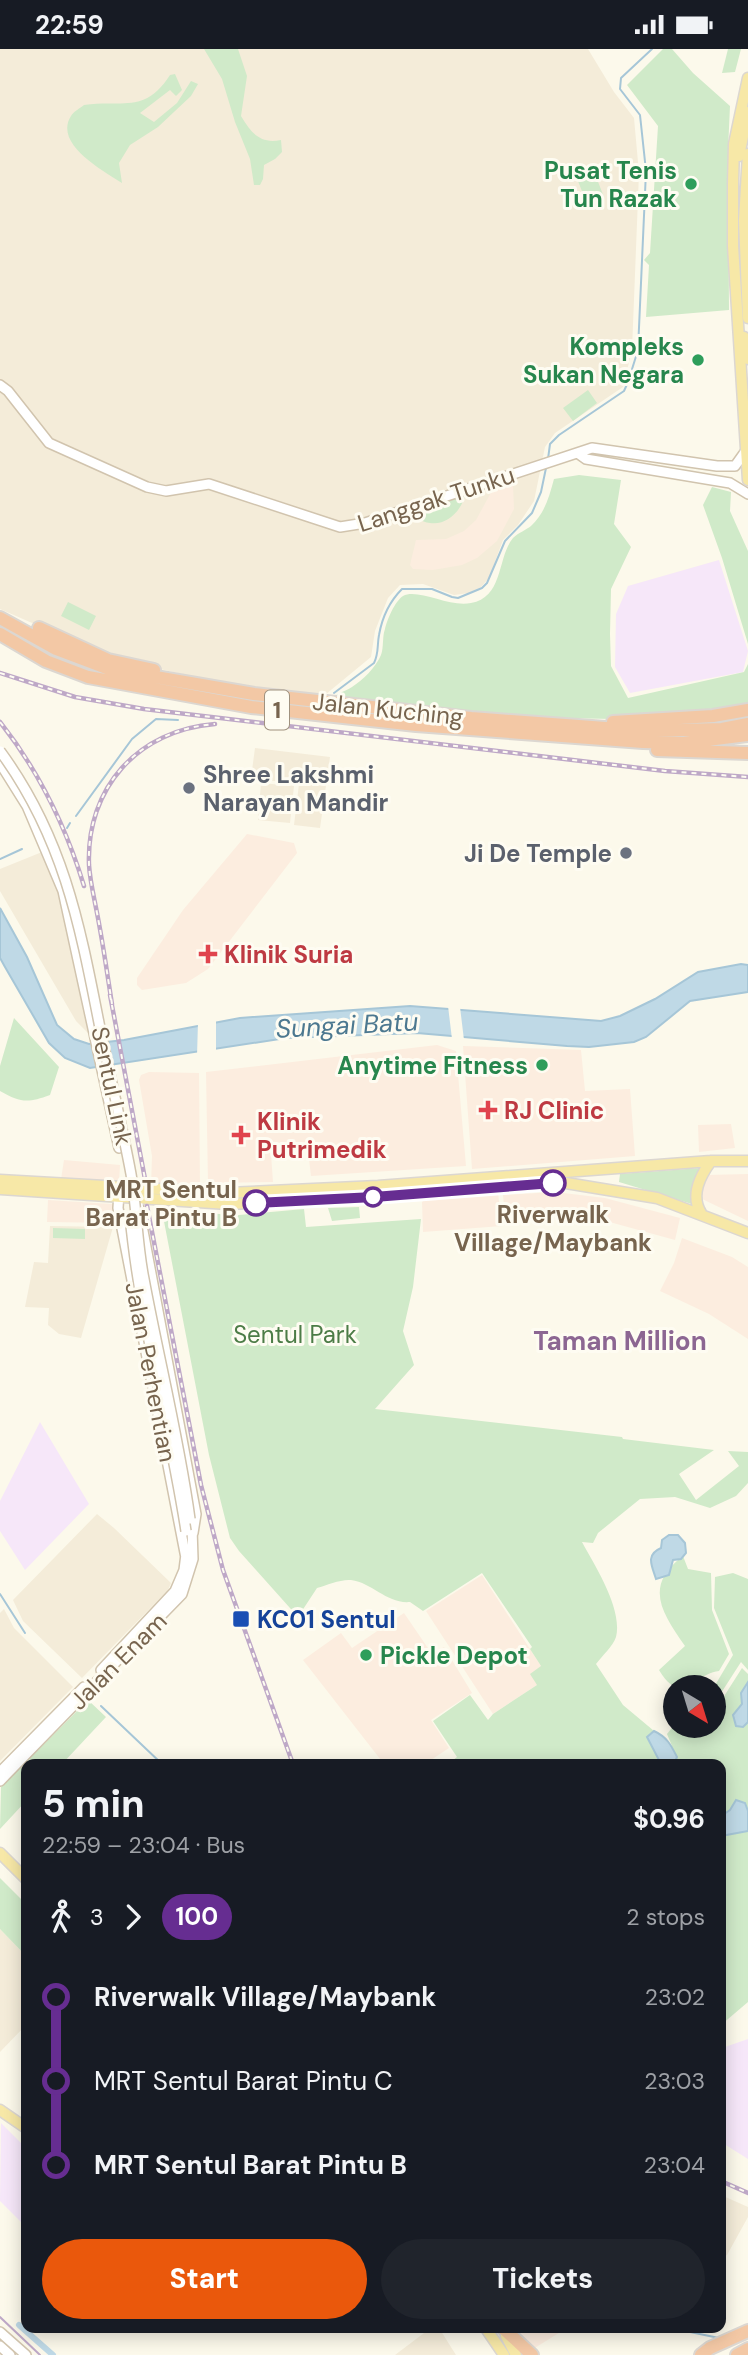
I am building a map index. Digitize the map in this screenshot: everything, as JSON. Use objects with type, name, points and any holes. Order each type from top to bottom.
[{"type":"highway","name":"Jalan Kuching","points":[[0,618],[56,649],[109,669],[254,695],[458,716],[646,731],[722,729],[748,724]]},
{"type":"highway","points":[[40,628],[108,660],[185,676],[254,695]]},
{"type":"highway","name":"Jalan Kuching","points":[[0,634],[61,668],[110,683],[265,709],[566,738],[683,743],[748,734]]},
{"type":"highway","points":[[571,725],[707,716],[748,710]]},
{"type":"highway","points":[[566,738],[614,747],[748,753]]},
{"type":"highway","points":[[701,2355],[710,2348],[748,2331]]},
{"type":"highway","points":[[508,2333],[533,2355]]},
{"type":"highway","points":[[737,2355],[748,2349]]},
{"type":"main road","points":[[748,78],[734,143],[733,184],[733,246],[748,480]]},
{"type":"main road","points":[[733,184],[748,113]]},
{"type":"main road","points":[[748,154],[744,220],[748,318]]},
{"type":"main road","points":[[733,246],[748,359]]},
{"type":"main road","name":"Langgak Tunku","points":[[0,385],[8,391],[49,443],[134,482],[166,491],[209,484],[340,527],[365,523],[592,448],[731,467],[739,463],[746,452]]},
{"type":"main road","points":[[579,454],[586,459],[730,482],[748,494]]},
{"type":"main road","name":"Sentul Link","points":[[0,751],[40,816],[55,848],[74,902],[131,1175],[143,1278],[193,1517]]},
{"type":"main road","name":"Sentul Link","points":[[0,763],[34,820],[58,876],[67,905],[124,1169],[135,1269],[189,1532]]},
{"type":"main road","points":[[138,1198],[747,1160]]},
{"type":"main road","points":[[701,1213],[697,1207],[696,1195],[701,1177],[711,1161]]},
{"type":"main road","points":[[606,1188],[614,1184],[616,1178],[611,1170]]},
{"type":"main road","points":[[470,1179],[480,1185],[534,1181],[606,1188],[657,1198],[748,1233]]},
{"type":"main road","points":[[0,1180],[119,1191],[138,1198],[228,1205],[374,1197],[557,1182]]},
{"type":"main road","points":[[0,1189],[105,1196],[119,1191]]},
{"type":"main road","name":"Jalan Perhentian","points":[[119,1191],[118,1208],[186,1558]]},
{"type":"main road","points":[[105,1196],[118,1208]]},
{"type":"main road","name":"Jalan Perhentian","points":[[138,1198],[193,1517]]},
{"type":"main road","points":[[128,1256],[139,1259],[147,1253]]},
{"type":"main road","points":[[137,1301],[145,1295],[156,1300]]},
{"type":"main road","name":"Jalan Enam","points":[[0,1772],[165,1604],[180,1580],[193,1517]]},
{"type":"main road","name":"Jalan Enam","points":[[21,1759],[182,1594],[193,1559],[189,1532]]},
{"type":"main road","name":"Jalan Enam","points":[[0,1781],[21,1759]]},
{"type":"main road","points":[[0,1853],[21,1873]]},
{"type":"main road","points":[[0,2110],[21,2125]]},
{"type":"main road","points":[[0,2332],[26,2355]]},
{"type":"main road","points":[[486,2333],[498,2355]]},
{"type":"main road","points":[[488,2333],[504,2355]]},
{"type":"main road","points":[[505,2333],[516,2355]]},
{"type":"main road","points":[[506,2333],[526,2355]]},
{"type":"main road","points":[[0,2346],[10,2355]]},
{"type":"shaded area","points":[[0,49],[588,49],[614,92],[634,118],[639,173],[632,350],[623,387],[555,433],[545,447],[534,501],[518,525],[503,540],[489,578],[481,587],[469,593],[454,595],[423,584],[400,585],[388,598],[375,631],[371,657],[320,699],[286,696],[117,660],[0,609]]},
{"type":"shaded area","points":[[513,485],[514,509],[497,541],[477,558],[462,565],[433,570],[413,569],[410,565],[416,540],[446,539],[464,531],[476,520],[494,487]]},
{"type":"shaded area","points":[[719,560],[748,651],[743,672],[630,693],[615,667],[616,614],[628,586]]},
{"type":"shaded area","points":[[255,748],[330,757],[320,828],[294,825],[299,784],[251,778]]},
{"type":"shaded area","points":[[261,783],[294,786],[290,823],[258,820]]},
{"type":"shaded area","points":[[247,834],[294,843],[297,853],[208,969],[186,983],[142,990],[137,985],[137,978],[183,910]]},
{"type":"shaded area","points":[[42,852],[59,889],[90,1035],[76,1021],[0,891],[0,869]]},
{"type":"shaded area","points":[[437,1045],[456,1051],[466,1166],[311,1176],[308,1151],[271,1154],[273,1182],[208,1183],[206,1072]]},
{"type":"shaded area","points":[[463,1046],[581,1050],[585,1091],[630,1089],[635,1156],[472,1169]]},
{"type":"shaded area","points":[[149,1072],[199,1073],[200,1189],[151,1186],[152,1156],[139,1080],[141,1075]]},
{"type":"shaded area","points":[[731,1124],[735,1148],[699,1152],[698,1125]]},
{"type":"shaded area","points":[[64,1160],[120,1165],[119,1183],[61,1179]]},
{"type":"shaded area","points":[[748,1174],[748,1221],[700,1198],[703,1177],[707,1175]]},
{"type":"shaded area","points":[[555,1192],[605,1198],[680,1218],[675,1240],[595,1218],[505,1216],[503,1195]]},
{"type":"shaded area","points":[[498,1193],[502,1226],[423,1232],[422,1202],[427,1197]]},
{"type":"shaded area","points":[[48,1200],[112,1204],[119,1223],[47,1222]]},
{"type":"shaded area","points":[[50,1226],[113,1227],[81,1338],[59,1334],[48,1325],[49,1308],[25,1307],[34,1262],[48,1263]]},
{"type":"shaded area","points":[[682,1238],[732,1257],[748,1267],[748,1339],[709,1314],[660,1291],[674,1263]]},
{"type":"shaded area","points":[[40,1422],[89,1504],[25,1570],[0,1531],[0,1501]]},
{"type":"shaded area","points":[[97,1514],[171,1583],[168,1590],[82,1678],[23,1621],[13,1600]]},
{"type":"shaded area","points":[[482,1575],[541,1666],[537,1685],[493,1714],[426,1611]]},
{"type":"shaded area","points":[[4,1609],[14,1628],[73,1687],[0,1761],[0,1613]]},
{"type":"shaded area","points":[[404,1613],[432,1654],[444,1647],[472,1693],[431,1720],[449,1748],[432,1759],[380,1759],[303,1660],[341,1633],[352,1648]]},
{"type":"shaded area","points":[[0,1929],[21,1951],[21,2030],[0,2052]]},
{"type":"shaded area","points":[[748,2039],[748,2159],[726,2145],[726,2047]]},
{"type":"shaded area","points":[[1,2123],[21,2143],[21,2222],[0,2201]]},
{"type":"shaded area","points":[[726,2197],[748,2207],[748,2217],[727,2255]]},
{"type":"shaded area","points":[[424,2333],[442,2333],[456,2355],[395,2355]]},
{"type":"shaded area","points":[[515,2333],[559,2333],[533,2349]]},
{"type":"green space","points":[[204,49],[238,49],[247,76],[241,116],[249,128],[262,139],[281,140],[282,152],[264,165],[260,185],[254,185],[250,159],[222,79]]},
{"type":"green space","name":"Pusat Tenis Tun Razak","points":[[663,49],[672,49],[693,73],[730,106],[729,310],[646,317],[649,265],[644,260],[650,253],[658,126],[627,85]]},
{"type":"green space","points":[[728,49],[741,49],[735,72],[722,73]]},
{"type":"green space","points":[[175,74],[182,90],[176,96],[170,90],[140,113],[154,122],[177,103],[191,81],[198,84],[191,96],[158,127],[130,145],[119,163],[122,183],[93,164],[74,146],[67,126],[73,113],[84,105],[132,103],[141,100],[151,96],[170,75]]},
{"type":"green space","points":[[593,169],[604,197],[587,204],[576,176]]},
{"type":"green space","points":[[588,390],[597,403],[573,421],[563,408]]},
{"type":"green space","points":[[579,475],[621,480],[614,524],[631,547],[611,589],[611,666],[628,698],[744,672],[748,664],[748,705],[613,719],[509,717],[330,701],[360,681],[379,660],[384,632],[400,598],[417,594],[463,604],[482,599],[495,585],[513,538],[540,516],[554,479]]},
{"type":"green space","points":[[712,487],[731,492],[730,511],[748,551],[748,644],[703,505]]},
{"type":"green space","points":[[466,491],[462,504],[454,515],[443,522],[430,523],[407,516],[406,512]]},
{"type":"green space","points":[[68,602],[96,616],[89,630],[61,616]]},
{"type":"green space","points":[[14,1018],[59,1067],[50,1095],[25,1101],[0,1091],[0,1066]]},
{"type":"green space","points":[[700,1168],[692,1204],[619,1182],[620,1174]]},
{"type":"green space","points":[[359,1207],[360,1218],[332,1221],[328,1208]]},
{"type":"green space","name":"Sentul Park","points":[[304,1209],[306,1227],[421,1219],[413,1287],[403,1331],[414,1365],[375,1409],[714,1450],[679,1474],[696,1500],[739,1466],[728,1451],[748,1452],[748,1483],[736,1496],[710,1508],[675,1497],[640,1499],[598,1533],[593,1543],[582,1542],[612,1601],[617,1626],[615,1640],[596,1664],[623,1705],[672,1746],[669,1738],[726,1738],[726,1693],[742,1668],[748,1674],[748,2002],[726,2021],[726,1759],[454,1759],[457,1757],[433,1721],[470,1695],[488,1720],[537,1685],[530,1674],[541,1666],[530,1649],[532,1647],[482,1573],[423,1611],[410,1602],[394,1600],[359,1582],[338,1581],[317,1588],[298,1617],[230,1538],[209,1455],[162,1211],[239,1215]]},
{"type":"green space","points":[[53,1228],[85,1229],[85,1239],[53,1238]]},
{"type":"green space","points":[[683,1556],[688,1569],[711,1573],[712,1610],[729,1654],[719,1671],[707,1675],[663,1676],[659,1670],[685,1646],[669,1622],[660,1600],[663,1578]]},
{"type":"green space","points":[[733,1573],[748,1579],[748,1670],[741,1662],[726,1685],[726,1675],[721,1675],[733,1655],[714,1608],[715,1577]]},
{"type":"green space","points":[[88,1700],[106,1717],[67,1759],[29,1759]]},
{"type":"green space","points":[[21,1767],[21,1806],[0,1829],[1,1787]]},
{"type":"green space","points":[[0,1878],[21,1899],[21,1951],[0,1929]]},
{"type":"water","name":"Sungai Batu","points":[[0,908],[27,957],[57,1025],[74,1039],[89,1044],[240,1018],[410,1006],[601,1021],[620,1016],[655,999],[698,972],[741,964],[748,965],[748,992],[690,1001],[646,1037],[634,1042],[589,1047],[417,1033],[286,1038],[90,1068],[65,1058],[49,1043],[5,967],[0,958]]},
{"type":"water","points":[[669,1535],[678,1535],[685,1543],[686,1553],[681,1559],[673,1560],[669,1575],[656,1579],[651,1557],[661,1548],[662,1540]]},
{"type":"water","points":[[748,1682],[748,1722],[743,1727],[736,1726],[733,1715],[742,1704],[741,1693]]},
{"type":"water","points":[[654,1731],[671,1745],[677,1757],[658,1759],[647,1737]]},
{"type":"water","points":[[736,1800],[745,1803],[748,1811],[748,1831],[726,1835],[726,1813]]},
{"type":"pier","points":[[448,1006],[460,1007],[464,1040],[452,1039]]},
{"type":"pier","points":[[216,1020],[216,1052],[197,1056],[198,1022]]},
{"type":"waterway","points":[[548,459],[550,444],[559,435],[624,391],[638,350],[646,171],[640,115],[620,89],[621,78],[652,49]]},
{"type":"waterway","points":[[334,693],[374,663],[384,616],[402,589],[432,589],[458,598],[482,588],[487,583],[505,541],[532,513],[541,492],[546,468]]},
{"type":"waterway","points":[[76,816],[132,739],[156,719],[178,720]]},
{"type":"waterway","points":[[67,828],[70,823]]},
{"type":"waterway","points":[[0,859],[22,849]]},
{"type":"waterway","points":[[0,1594],[25,1633]]},
{"type":"waterway","points":[[101,1706],[157,1759]]},
{"type":"waterway","points":[[28,2333],[53,2355]]},
{"type":"waterway","points":[[695,2333],[719,2338]]},
{"type":"tram line","points":[[0,2317],[40,2355]]},
{"type":"railway","points":[[0,673],[75,697],[144,709],[665,771],[748,777]]},
{"type":"railway","points":[[0,722],[27,760],[50,800],[69,842],[84,886]]},
{"type":"railway","points":[[112,1004],[89,865],[90,837],[97,811],[107,788],[122,768],[141,751],[162,738],[187,729],[215,724]]},
{"type":"railway","points":[[110,995],[145,1179]]},
{"type":"railway","points":[[147,1206],[201,1485],[223,1570],[291,1759]]},
{"type":"railway","points":[[726,2183],[748,2193]]},
{"type":"bus line","name":"100","points":[[256,1203],[553,1183]]},
{"type":"place","name":"Pusat Tenis Tun Razak","points":[[691,184]]},
{"type":"place","name":"Kompleks Sukan Negara","points":[[698,360]]},
{"type":"place","name":"Shree Lakshmi Narayan Mandir","points":[[189,788]]},
{"type":"place","name":"Ji De Temple","points":[[626,853]]},
{"type":"place","name":"Klinik Suria","points":[[208,954]]},
{"type":"place","name":"Anytime Fitness","points":[[542,1065]]},
{"type":"place","name":"RJ Clinic","points":[[488,1110]]},
{"type":"place","name":"Klinik Putrimedik","points":[[241,1135]]},
{"type":"place","name":"Riverwalk Village/Maybank","points":[[553,1183]]},
{"type":"place","name":"MRT Sentul Barat Pintu B","points":[[256,1203]]},
{"type":"place","name":"KC01 Sentul","points":[[241,1619]]},
{"type":"place","name":"Pickle Depot","points":[[366,1655]]},
{"type":"district","name":"Taman Million","points":[[620,1341]]}]
